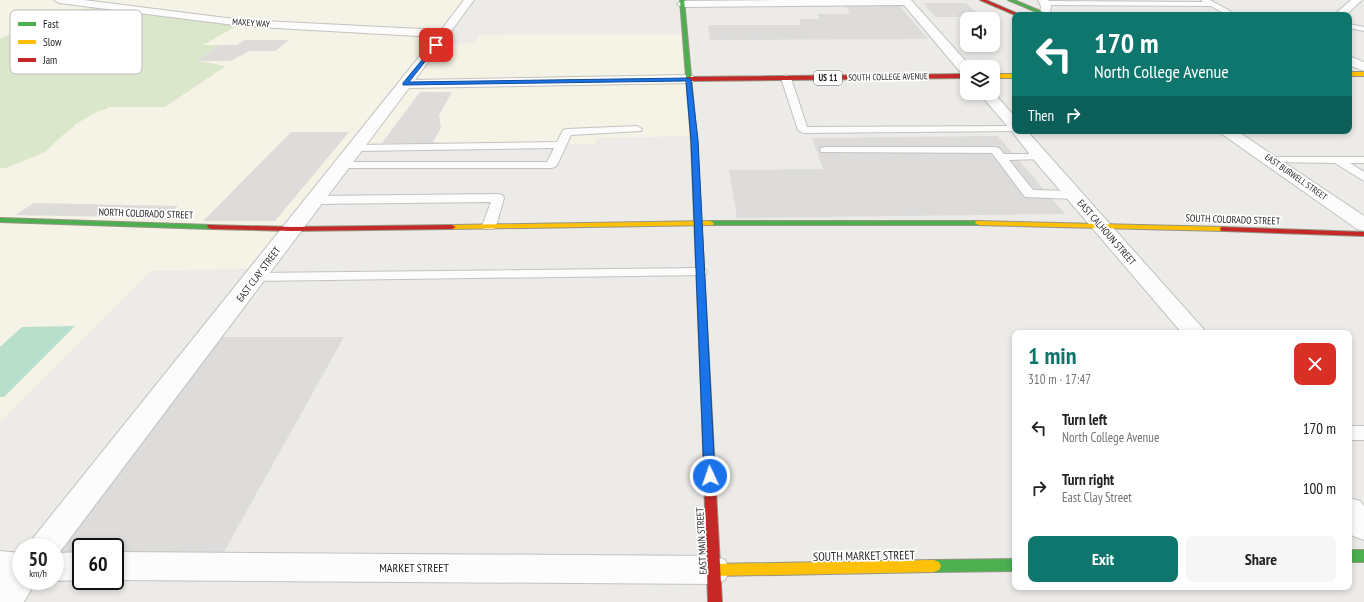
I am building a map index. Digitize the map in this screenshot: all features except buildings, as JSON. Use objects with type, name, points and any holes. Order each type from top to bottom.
[{"type":"main road","points":[[982,0],[1012,12]]},
{"type":"main road","points":[[1010,0],[1045,8]]},
{"type":"main road","name":"EAST MAIN STREET","points":[[682,2],[694,140],[715,602]]},
{"type":"main road","points":[[1352,74],[1364,74]]},
{"type":"main road","name":"SOUTH COLLEGE AVENUE","points":[[688,80],[960,76]]},
{"type":"main road","points":[[1000,76],[1012,76]]},
{"type":"main road","name":"NORTH COLORADO STREET","points":[[0,220],[292,229],[698,223]]},
{"type":"main road","name":"SOUTH COLORADO STREET","points":[[698,223],[974,223],[1364,234]]},
{"type":"main road","points":[[1352,556],[1364,556]]},
{"type":"main road","name":"SOUTH MARKET STREET","points":[[714,570],[1012,565]]},
{"type":"street","name":"MAXEY WAY","points":[[59,0],[139,10]]},
{"type":"street","name":"EAST CLAY STREET","points":[[52,538],[356,148],[469,0]]},
{"type":"street","points":[[1342,12],[1356,0]]},
{"type":"street","points":[[682,2],[906,1],[960,63]]},
{"type":"street","name":"MAXEY WAY","points":[[142,10],[242,23],[444,34]]},
{"type":"street","points":[[1352,61],[1364,67]]},
{"type":"street","points":[[405,84],[688,80]]},
{"type":"street","points":[[992,100],[1012,124]]},
{"type":"street","name":"EAST CALHOUN STREET","points":[[1021,134],[1192,330]]},
{"type":"street","name":"EAST BURWELL STREET","points":[[1232,134],[1364,225]]},
{"type":"street","points":[[1352,513],[1364,527]]},
{"type":"street","points":[[0,565],[12,566]]},
{"type":"street","name":"MARKET STREET","points":[[124,566],[714,570]]},
{"type":"street","points":[[4,602],[13,590]]},
{"type":"lane","points":[[1045,8],[1084,3],[1208,2],[1227,12]]},
{"type":"lane","points":[[1084,3],[1095,11]]},
{"type":"lane","points":[[1352,27],[1364,29]]},
{"type":"lane","points":[[786,78],[803,130],[1012,128]]},
{"type":"lane","points":[[342,165],[551,165],[567,132],[637,129]]},
{"type":"lane","points":[[356,148],[561,145]]},
{"type":"lane","points":[[825,150],[994,150],[1029,194],[1074,195]]},
{"type":"lane","points":[[1000,157],[1040,157]]},
{"type":"lane","points":[[1271,160],[1364,160]]},
{"type":"lane","points":[[1337,160],[1364,177]]},
{"type":"lane","points":[[315,200],[498,198],[489,226]]},
{"type":"lane","points":[[255,277],[700,272]]},
{"type":"lane","points":[[1352,433],[1364,433]]},
{"type":"shaded area","points":[[0,0],[469,0],[436,45],[458,45],[475,42],[480,35],[684,34],[694,136],[597,138],[595,144],[382,143],[358,145],[262,268],[151,271],[0,423]]},
{"type":"shaded area","points":[[923,3],[966,3],[976,12],[960,12],[960,17],[936,17]]},
{"type":"shaded area","points":[[845,5],[899,5],[928,39],[710,40],[708,25],[801,25],[799,19],[820,19],[817,14],[850,14]]},
{"type":"shaded area","points":[[245,40],[289,40],[275,51],[249,51],[231,61],[196,61],[219,45],[237,45]]},
{"type":"shaded area","points":[[420,92],[452,92],[439,115],[441,128],[433,142],[442,143],[382,143]]},
{"type":"shaded area","points":[[291,132],[349,132],[275,221],[203,221]]},
{"type":"shaded area","points":[[998,136],[1065,214],[737,218],[729,170],[823,169],[812,138]]},
{"type":"shaded area","points":[[34,203],[178,206],[164,218],[15,215]]},
{"type":"shaded area","points":[[209,337],[344,337],[216,566],[124,566],[124,538],[72,538],[72,566],[64,567],[64,538],[52,538]]},
{"type":"green space","points":[[104,6],[136,10],[76,10]]},
{"type":"green space","points":[[142,11],[242,23],[203,45],[219,45],[197,61],[226,66],[165,107],[109,107],[98,111],[74,125],[75,126],[45,152],[6,168],[0,168],[0,39],[10,34],[10,74],[142,74]]},
{"type":"green space","points":[[75,326],[4,397],[0,397],[0,347],[22,327]]},
{"type":"traffic: fast","points":[[682,0],[694,140],[707,416]]},
{"type":"traffic: fast","points":[[1010,0],[1040,12]]},
{"type":"traffic: fast","points":[[0,220],[211,227]]},
{"type":"traffic: fast","points":[[710,223],[979,223]]},
{"type":"traffic: fast","points":[[1352,556],[1364,556]]},
{"type":"traffic: fast","points":[[934,566],[1012,565]]},
{"type":"traffic: slow","points":[[1352,74],[1364,74]]},
{"type":"traffic: slow","points":[[1000,76],[1012,76]]},
{"type":"traffic: slow","points":[[452,227],[710,223]]},
{"type":"traffic: slow","points":[[979,223],[1224,229]]},
{"type":"traffic: slow","points":[[714,570],[934,566]]},
{"type":"traffic: jam","points":[[982,0],[1012,12]]},
{"type":"traffic: jam","points":[[688,79],[960,76]]},
{"type":"traffic: jam","points":[[211,227],[292,229],[452,227]]},
{"type":"traffic: jam","points":[[1224,229],[1364,234]]},
{"type":"traffic: jam","points":[[707,416],[715,602]]},
{"type":"route","points":[[436,45],[405,84],[688,80],[694,140],[710,476]]}]
